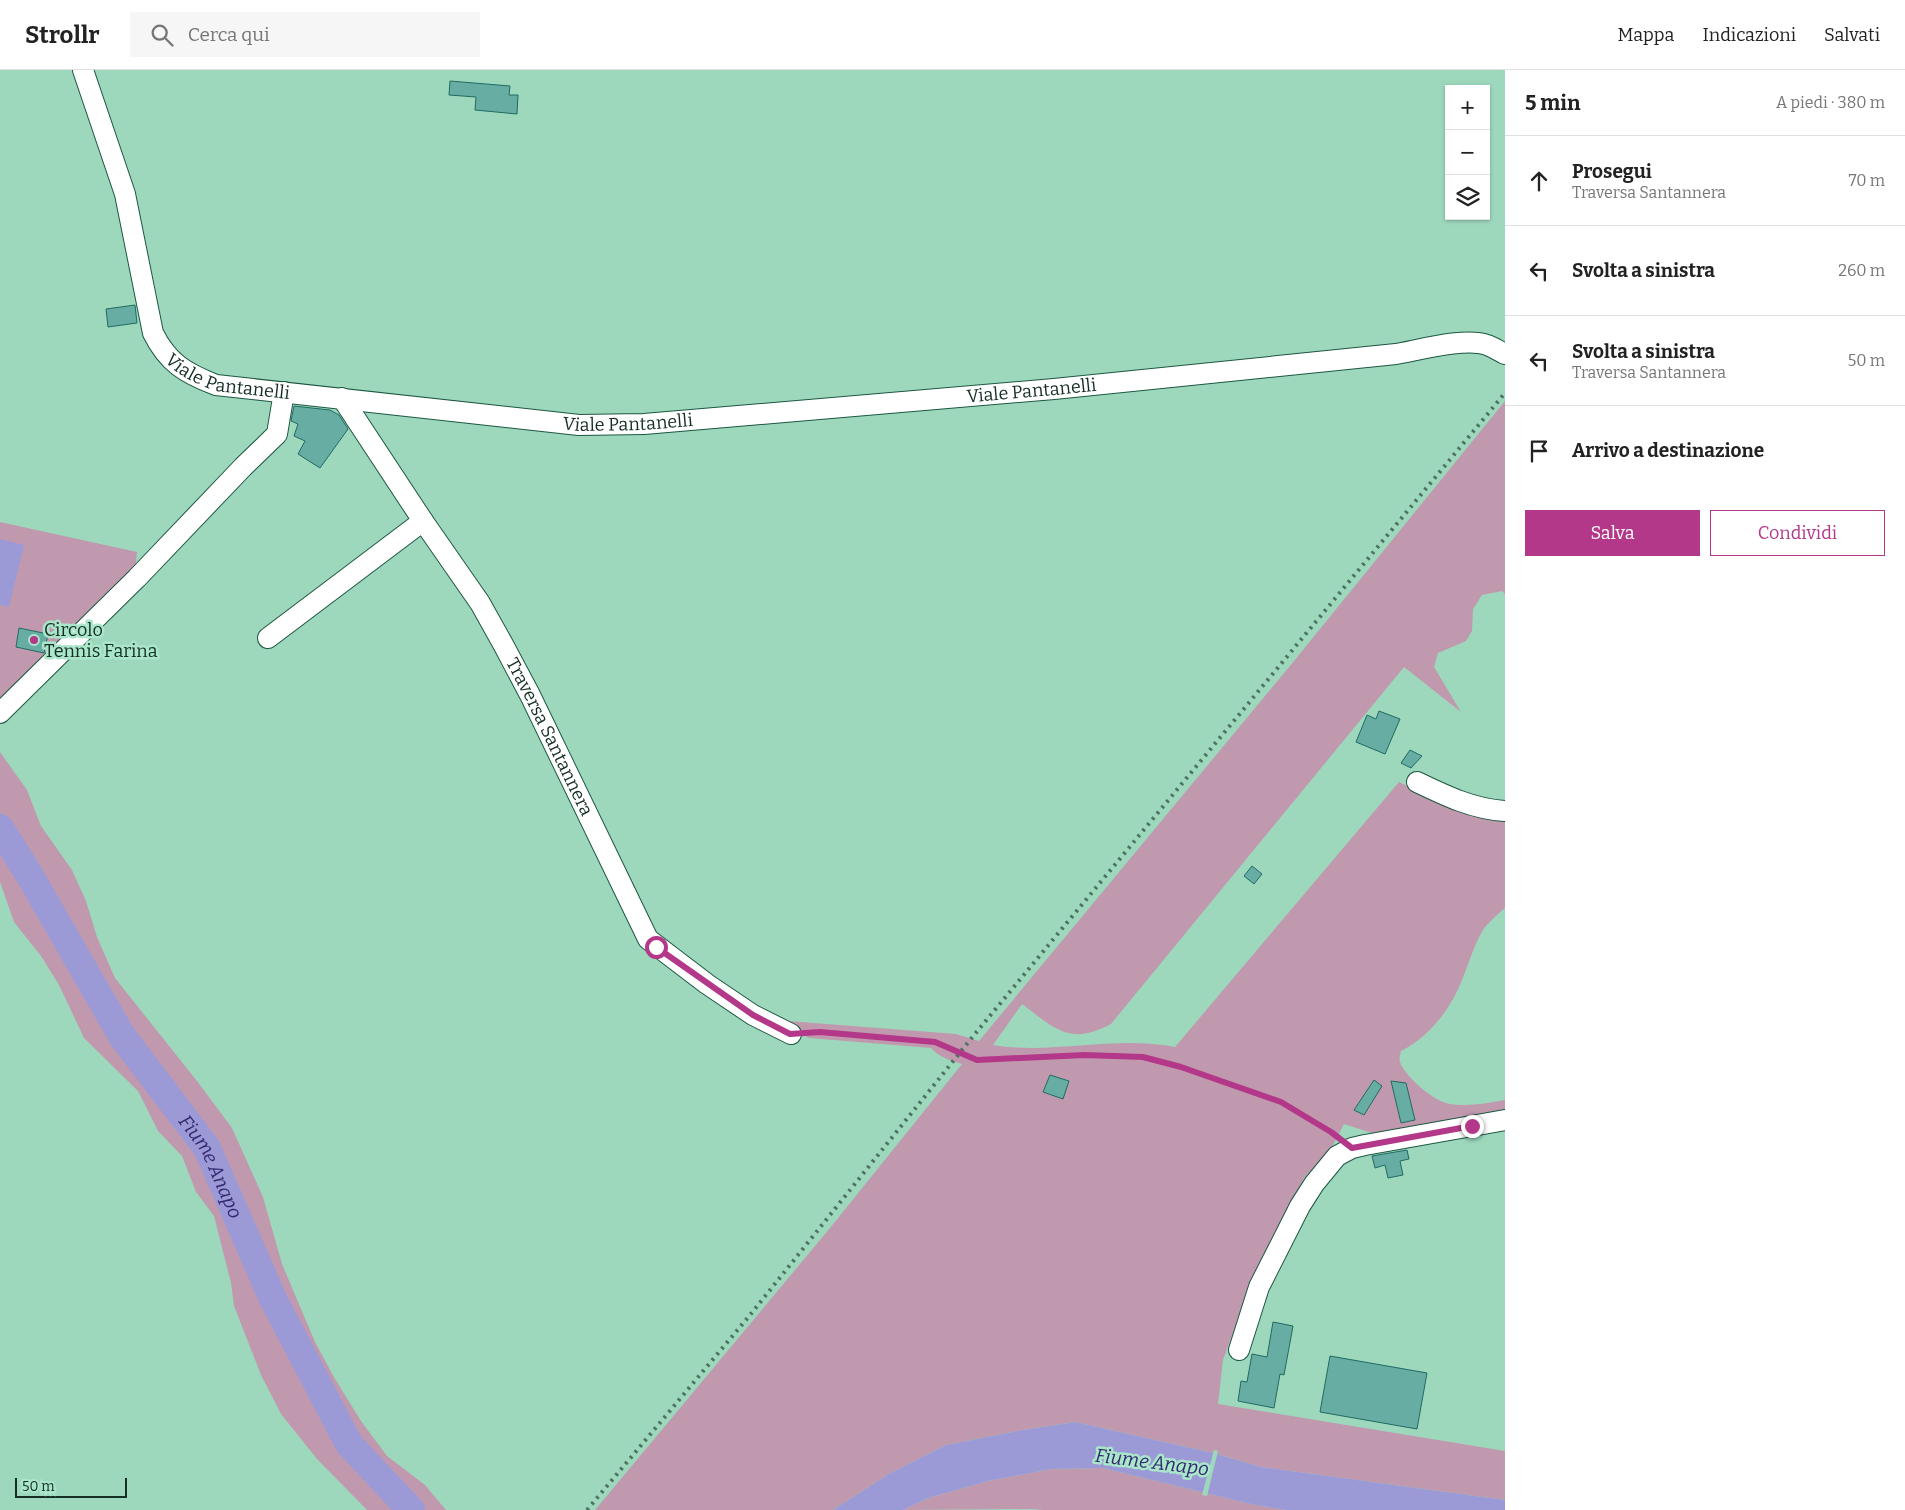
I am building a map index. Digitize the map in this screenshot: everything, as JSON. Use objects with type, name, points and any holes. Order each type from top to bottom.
[{"type":"street","name":"Viale Pantanelli","points":[[83,70],[125,194],[152,333],[160,348],[180,369],[209,382],[224,386],[579,425],[644,424],[1054,388],[1396,354]]},
{"type":"street","points":[[1396,354],[1470,343],[1486,344],[1505,354]]},
{"type":"street","points":[[1396,354],[1436,357],[1475,354],[1505,362]]},
{"type":"street","points":[[0,713],[136,578],[243,466],[277,434],[284,392]]},
{"type":"street","name":"Traversa Santannera","points":[[342,398],[480,603],[530,695],[648,940],[700,979],[753,1015],[790,1034]]},
{"type":"street","points":[[268,638],[423,521]]},
{"type":"street","points":[[1417,782],[1475,807],[1505,811]]},
{"type":"street","points":[[1239,1350],[1259,1286],[1300,1206],[1314,1184],[1337,1156],[1352,1148],[1505,1120]]},
{"type":"path","points":[[790,1034],[820,1032],[935,1042],[977,1060],[1084,1055],[1143,1057],[1181,1067],[1281,1102],[1331,1132],[1352,1148]]},
{"type":"shaded area","points":[[1505,401],[1505,594],[1502,591],[1482,595],[1473,609],[1472,631],[1466,641],[1438,653],[1434,667],[1461,712],[1404,667],[1111,1024],[1084,1034],[1064,1032],[1044,1021],[1022,1004],[993,1045],[1038,1048],[1130,1043],[1175,1047],[1399,782],[1463,812],[1505,819],[1505,908],[1483,930],[1457,991],[1445,1012],[1421,1038],[1401,1051],[1400,1062],[1408,1075],[1421,1088],[1437,1099],[1450,1104],[1464,1105],[1505,1100],[1505,1113],[1389,1135],[1375,1134],[1344,1124],[1331,1149],[1304,1178],[1242,1309],[1223,1360],[1218,1404],[1505,1451],[1505,1500],[1261,1467],[1213,1453],[1075,1422],[946,1445],[889,1474],[833,1510],[595,1510],[830,1228],[962,1064],[941,1056],[931,1048],[809,1038],[718,987],[661,947],[653,938],[636,905],[652,931],[675,951],[759,1007],[788,1021],[956,1034],[979,1041],[1294,661]]},
{"type":"shaded area","name":"Circolo Tennis Farina","points":[[0,522],[137,552],[135,574],[0,706]]},
{"type":"shaded area","points":[[0,752],[27,790],[41,826],[72,870],[86,901],[97,937],[115,978],[232,1128],[263,1197],[282,1264],[315,1342],[335,1379],[361,1421],[387,1456],[425,1485],[446,1510],[367,1510],[317,1459],[281,1414],[261,1375],[234,1306],[231,1283],[214,1216],[196,1192],[182,1156],[158,1131],[138,1091],[84,1038],[59,985],[41,956],[14,922],[0,882]]},
{"type":"shaded area","points":[[1103,1468],[1251,1504],[1286,1510],[903,1510],[928,1498],[988,1481],[1051,1469]]},
{"type":"water","points":[[0,539],[24,545],[9,607],[0,605]]},
{"type":"water","points":[[1075,1422],[1213,1453],[1261,1467],[1505,1500],[1505,1510],[1286,1510],[1251,1504],[1103,1468],[1051,1469],[988,1481],[928,1498],[903,1510],[833,1510],[889,1474],[946,1445]]},
{"type":"pier","points":[[1214,1450],[1218,1451],[1207,1496],[1202,1495]]},
{"type":"building","points":[[450,81],[510,86],[509,95],[518,95],[517,114],[475,110],[476,97],[449,95]]},
{"type":"building","points":[[135,305],[137,323],[108,327],[106,309]]},
{"type":"building","points":[[294,406],[330,410],[339,415],[348,429],[320,468],[298,454],[305,441],[294,436],[298,424],[291,421]]},
{"type":"building","points":[[19,628],[48,634],[44,653],[16,647]]},
{"type":"building","points":[[1379,711],[1400,719],[1385,754],[1356,742],[1367,715],[1376,719]]},
{"type":"building","points":[[1410,750],[1422,756],[1411,768],[1401,763]]},
{"type":"building","points":[[1252,866],[1262,874],[1254,884],[1244,876]]},
{"type":"building","points":[[1050,1075],[1069,1081],[1063,1099],[1043,1092]]},
{"type":"building","points":[[1374,1080],[1382,1086],[1364,1115],[1354,1110]]},
{"type":"building","points":[[1391,1081],[1406,1083],[1415,1120],[1401,1123]]},
{"type":"building","points":[[1407,1150],[1409,1159],[1400,1161],[1403,1175],[1388,1178],[1385,1165],[1375,1168],[1372,1156]]},
{"type":"building","points":[[1273,1322],[1293,1326],[1284,1375],[1280,1374],[1274,1408],[1238,1401],[1241,1381],[1247,1382],[1252,1354],[1267,1357]]},
{"type":"building","points":[[1330,1356],[1427,1373],[1417,1429],[1320,1412]]},
{"type":"waterway","name":"Fiume Anapo","points":[[0,828],[30,876],[122,1036],[207,1148],[273,1299],[349,1444],[411,1510]]},
{"type":"railway","points":[[587,1510],[750,1315],[970,1040],[1505,393]]},
{"type":"place","name":"Circolo Tennis Farina","points":[[34,640]]},
{"type":"route","points":[[656,947],[753,1015],[790,1034],[820,1032],[935,1042],[977,1060],[1084,1055],[1143,1057],[1181,1067],[1281,1102],[1331,1132],[1352,1148],[1472,1126]]}]
